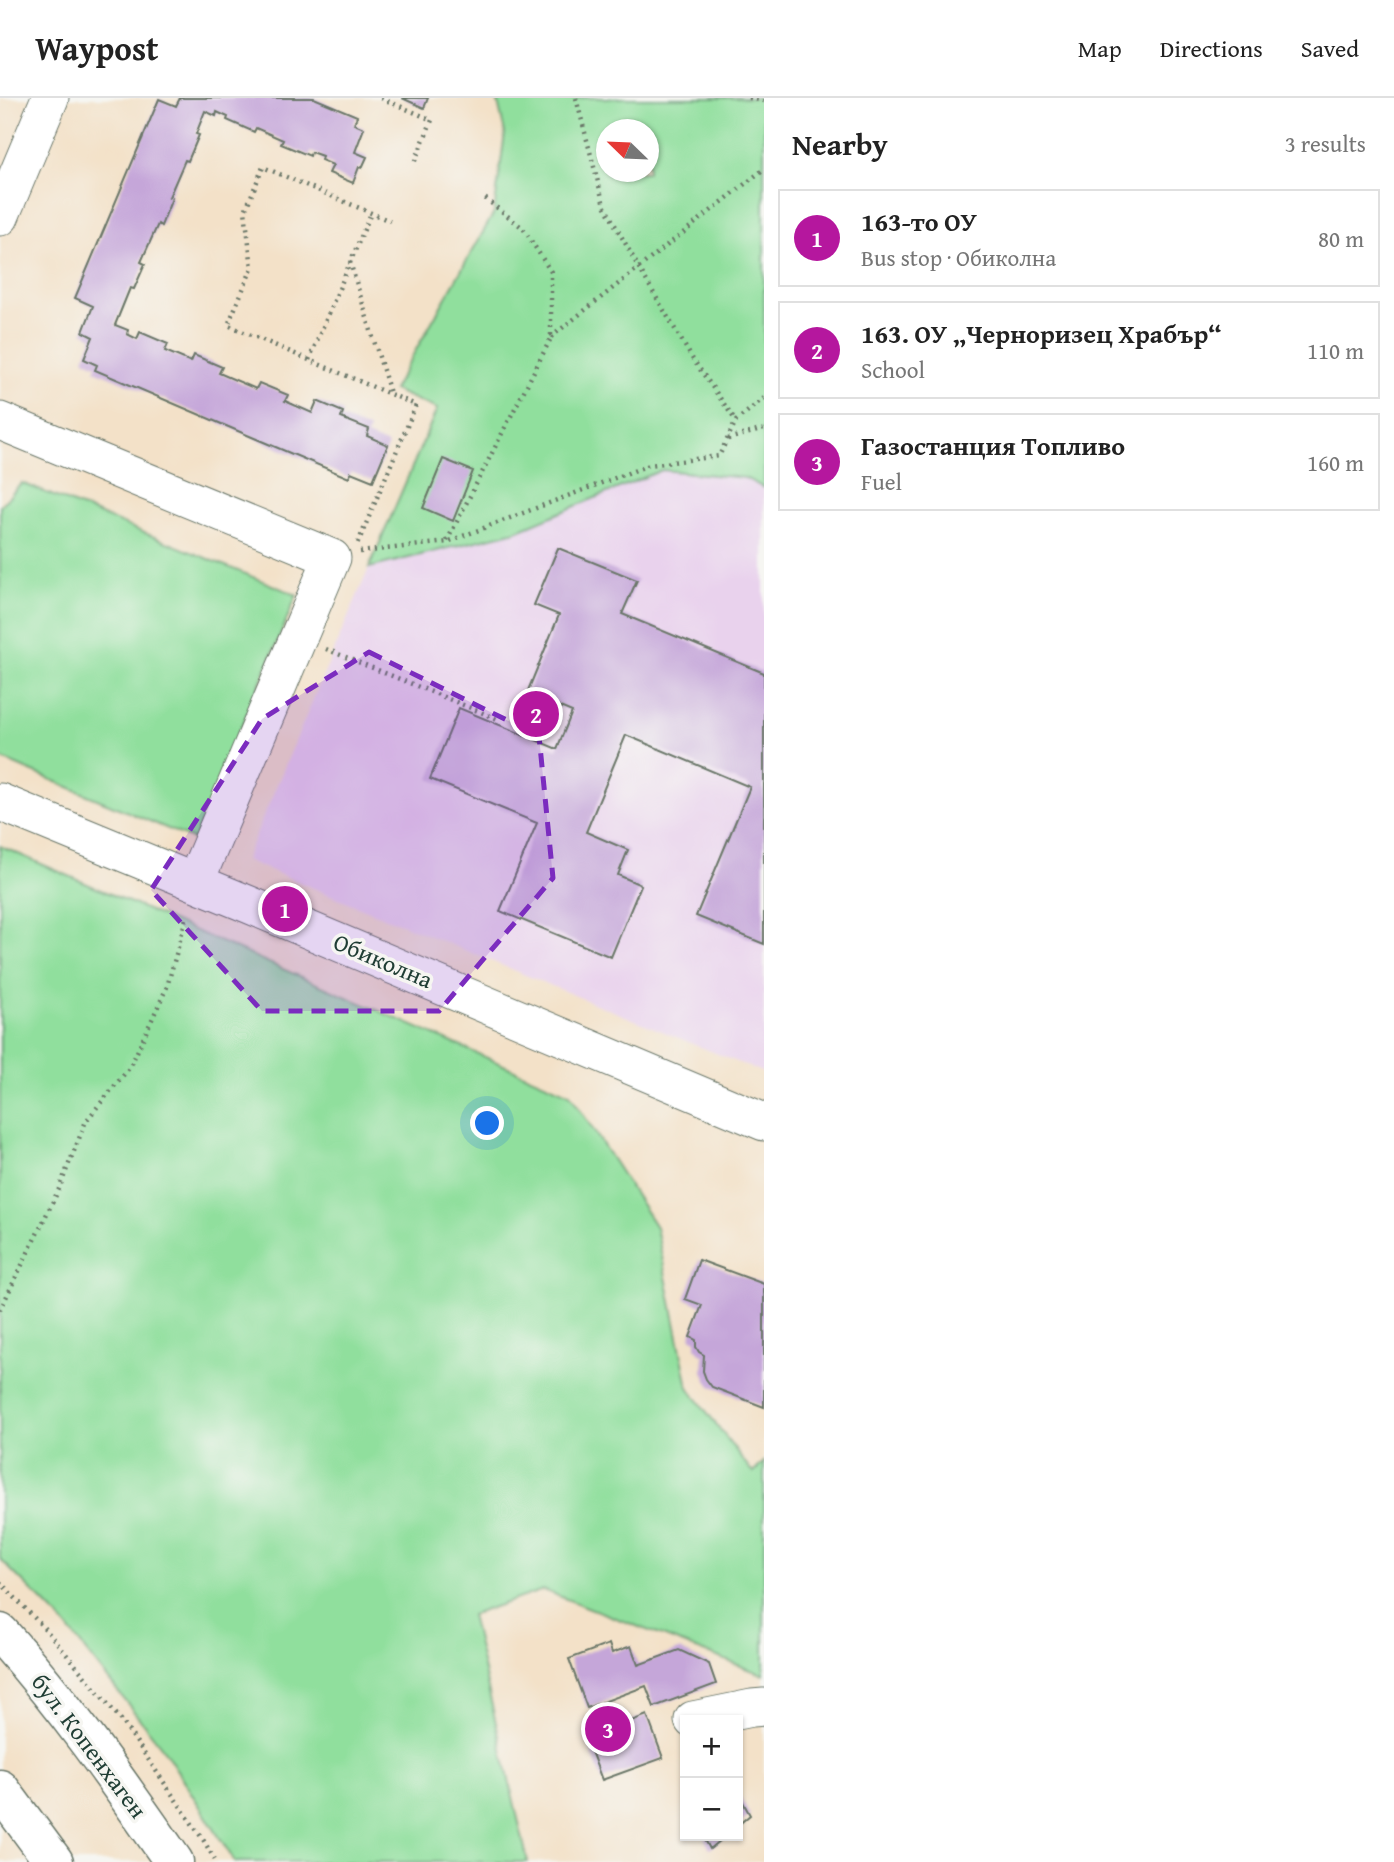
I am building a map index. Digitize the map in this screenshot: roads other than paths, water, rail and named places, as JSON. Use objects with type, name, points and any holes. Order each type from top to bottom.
[{"type":"main road","name":"бул. Копенхаген","points":[[0,1633],[91,1743],[174,1862]]},
{"type":"main road","points":[[0,1789],[54,1862]]},
{"type":"street","points":[[4,195],[50,98]]},
{"type":"street","points":[[0,421],[332,558],[195,882]]},
{"type":"street","name":"Обиколна","points":[[0,802],[764,1122]]},
{"type":"street","points":[[719,1715],[764,1707]]},
{"type":"place","name":"163. ОУ „Черноризец Храбър“","points":[[536,714]]},
{"type":"place","name":"163-то ОУ","points":[[285,909]]},
{"type":"place","name":"Газостанция Топливо","points":[[608,1729]]}]
